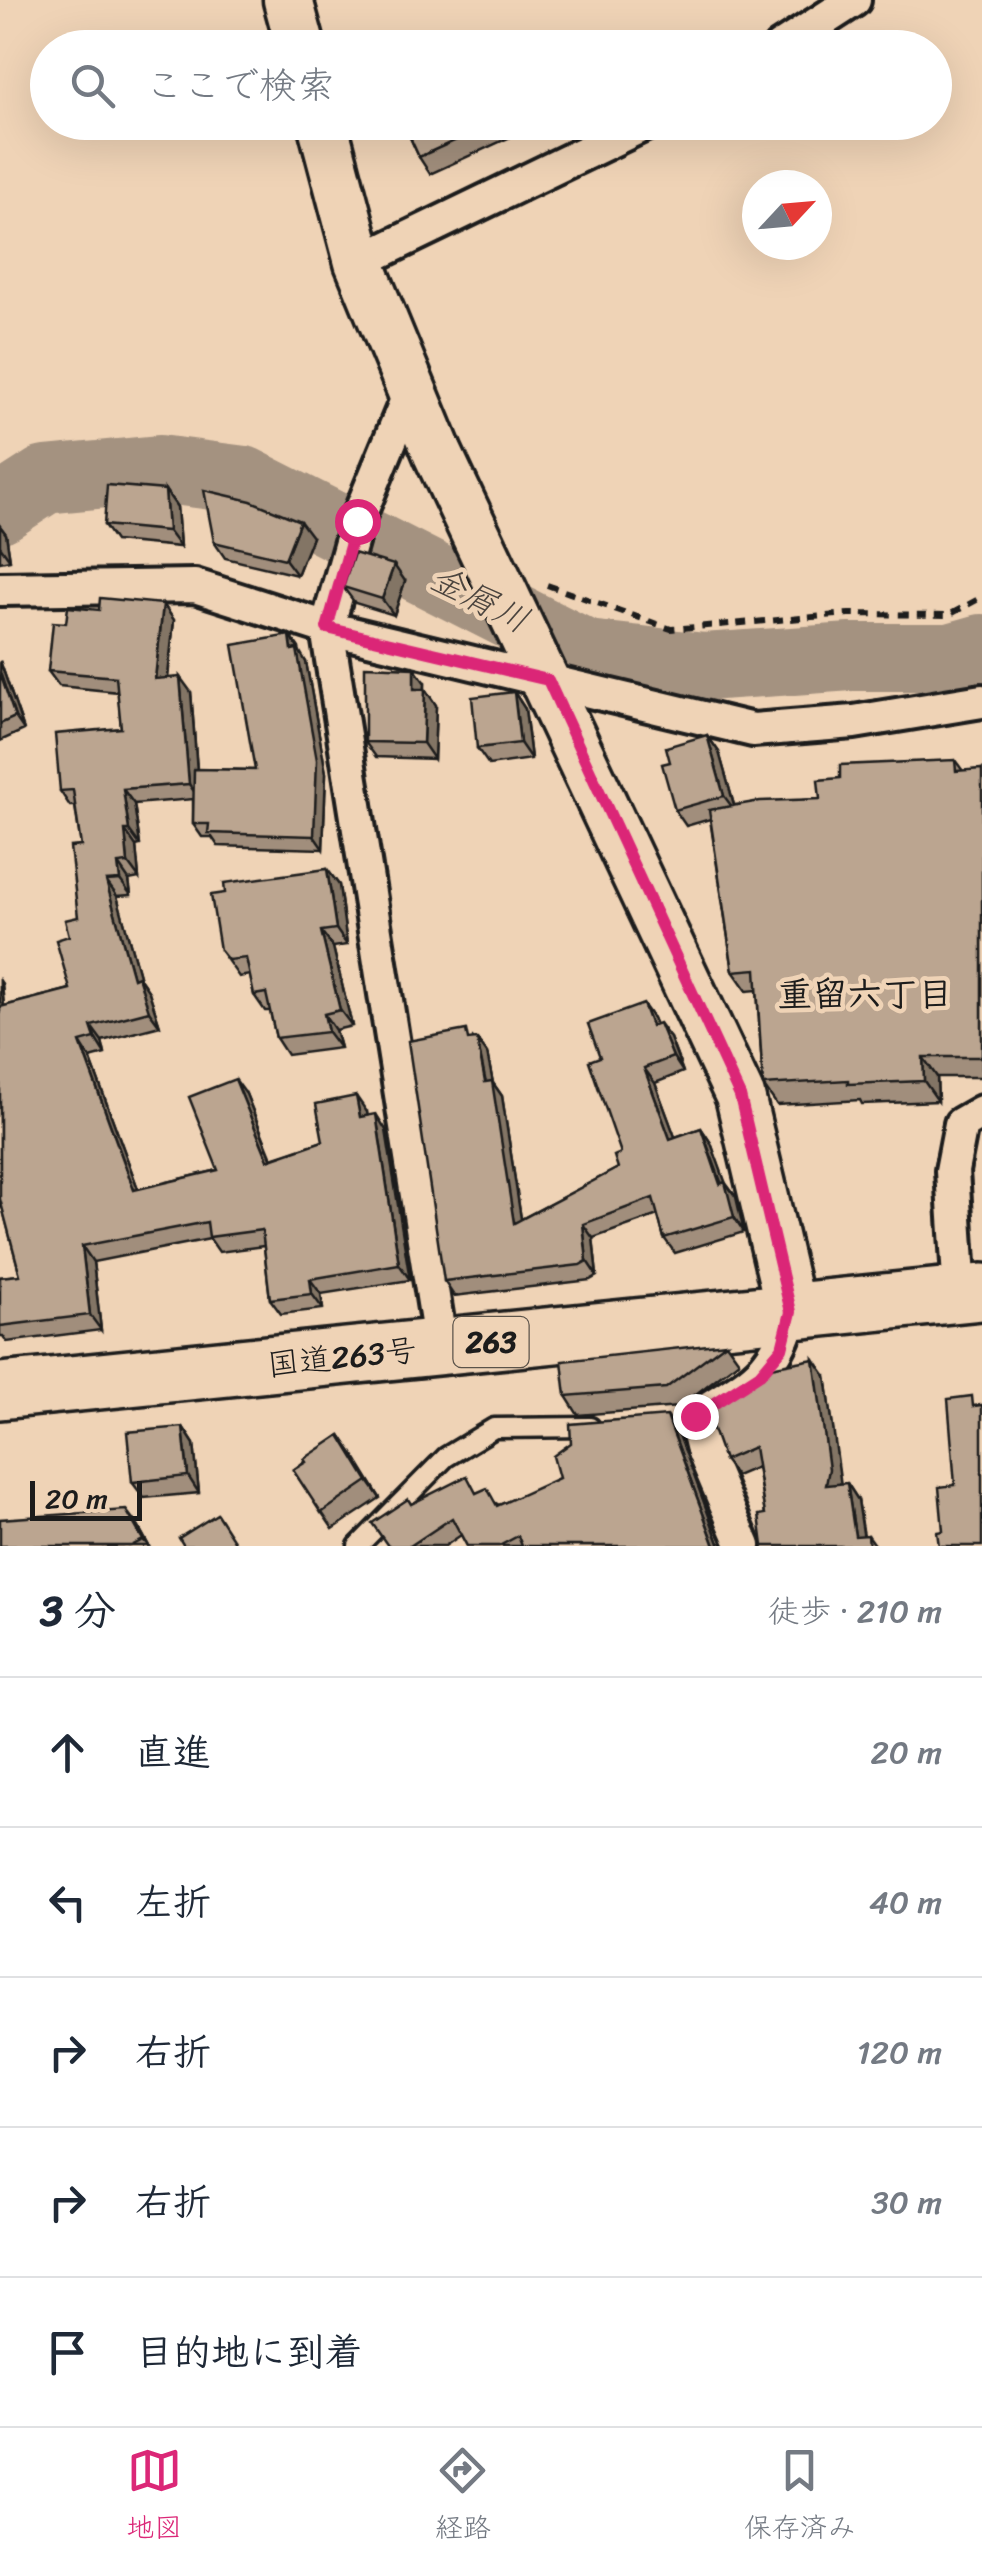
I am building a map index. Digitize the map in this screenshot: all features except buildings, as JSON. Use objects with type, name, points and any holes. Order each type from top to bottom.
[{"type":"highway","name":"国道263号","points":[[0,1391],[971,1293]]},
{"type":"street","points":[[288,0],[296,30]]},
{"type":"street","points":[[808,30],[854,0]]},
{"type":"street","points":[[327,140],[359,262],[411,390],[740,1096],[791,1312],[782,1348],[760,1374],[686,1418],[744,1546]]},
{"type":"street","points":[[359,262],[612,140]]},
{"type":"street","points":[[411,390],[357,521],[339,572],[327,628],[440,1347]]},
{"type":"street","points":[[0,588],[196,586],[327,628],[753,730],[854,722],[982,701]]},
{"type":"street","points":[[971,1293],[952,1171],[962,1124],[982,1112]]},
{"type":"lane","points":[[358,1546],[446,1458],[494,1428],[606,1428]]},
{"type":"path","points":[[496,578],[671,630],[849,614],[949,614],[982,597]]},
{"type":"waterway","name":"金屑川","points":[[0,509],[45,480],[159,469],[244,480],[587,654],[704,667],[851,657],[950,657],[982,648]]},
{"type":"district","name":"重留六丁目","points":[[865,994]]},
{"type":"route","points":[[357,521],[339,572],[327,628],[548,680],[740,1096],[791,1312],[782,1348],[760,1374],[695,1416]]}]
